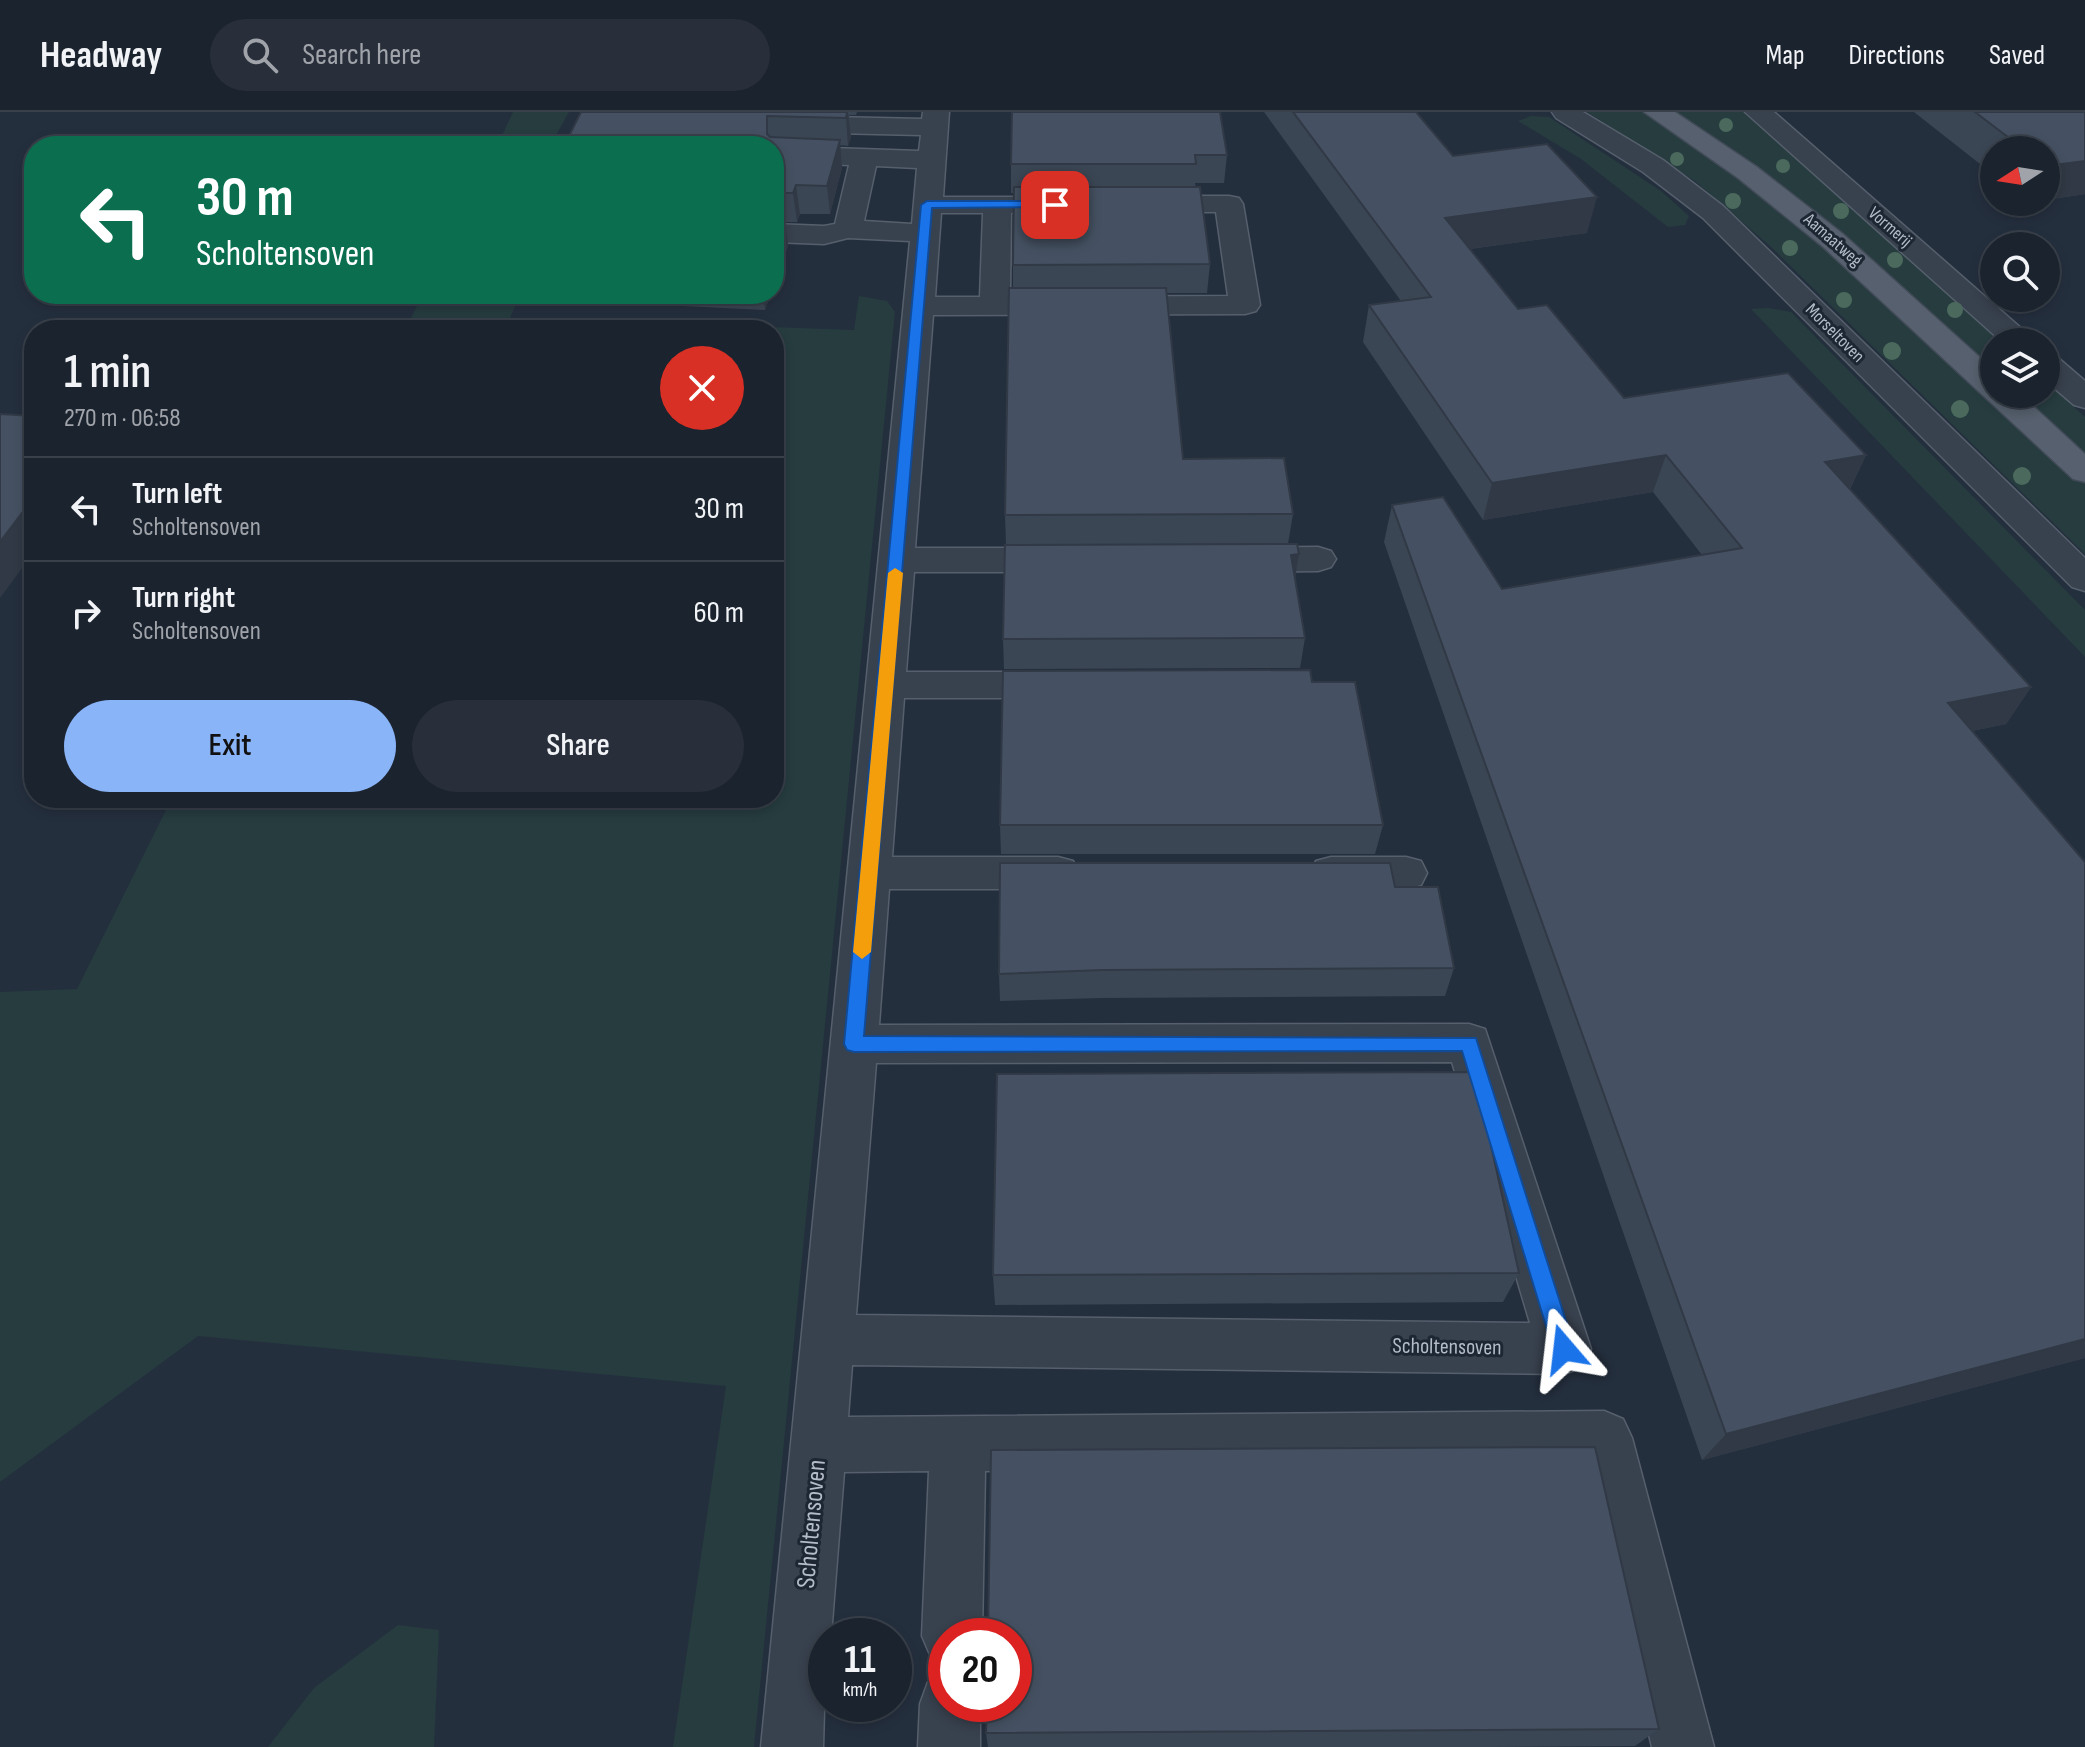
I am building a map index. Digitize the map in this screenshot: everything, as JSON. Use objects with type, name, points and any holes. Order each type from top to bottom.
[{"type":"main road","name":"Aamaatweg","points":[[1657,112],[1711,144],[1773,189],[1853,256],[1980,374]]},
{"type":"main road","points":[[2016,408],[2085,472]]},
{"type":"street","name":"Morseltoven","points":[[1565,112],[1653,166],[1713,212],[2085,579]]},
{"type":"street","name":"Vormerij","points":[[1758,112],[2005,328]]},
{"type":"street","points":[[763,124],[934,133]]},
{"type":"street","points":[[784,154],[864,158],[934,133]]},
{"type":"street","name":"Scholtensoven","points":[[792,1747],[934,133]]},
{"type":"street","points":[[848,229],[864,158]]},
{"type":"street","points":[[784,233],[824,235],[997,205],[1229,204],[1245,305],[918,306]]},
{"type":"street","points":[[995,306],[997,205]]},
{"type":"street","points":[[2060,376],[2085,398]]},
{"type":"street","points":[[1209,560],[1318,559]]},
{"type":"street","points":[[897,560],[1100,560]]},
{"type":"street","points":[[886,685],[1093,685]]},
{"type":"street","points":[[869,873],[1090,873]]},
{"type":"street","points":[[1295,873],[1406,873]]},
{"type":"street","name":"Scholtensoven","points":[[828,1340],[1564,1349],[1469,1043],[854,1044]]},
{"type":"street","name":"Scholtensoven","points":[[819,1445],[1604,1438],[1683,1747]]},
{"type":"street","points":[[953,1618],[958,1444]]},
{"type":"street","points":[[949,1747],[950,1722]]},
{"type":"green space","points":[[513,112],[569,112],[556,136],[502,136]]},
{"type":"green space","points":[[1587,112],[1743,112],[1986,328],[1980,328],[1980,408],[2060,408],[2060,395],[2085,417],[2085,554],[1770,246],[1695,181]]},
{"type":"green space","points":[[1531,116],[1549,117],[1661,191],[1689,216],[1685,225],[1668,227],[1581,159],[1518,121]]},
{"type":"green space","points":[[859,296],[887,301],[895,312],[754,1747],[673,1747],[726,1386],[198,1336],[0,1482],[0,992],[77,989],[167,808],[784,808],[784,328],[854,330]]},
{"type":"green space","points":[[418,304],[516,304],[510,318],[567,320],[410,320]]},
{"type":"green space","points":[[1751,309],[1791,312],[2085,610],[2085,657]]},
{"type":"green space","points":[[398,1625],[439,1630],[434,1747],[268,1747],[314,1688]]},
{"type":"building","points":[[581,112],[847,112],[846,118],[767,116],[769,136],[569,136]]},
{"type":"building","points":[[1012,112],[1220,112],[1227,155],[1195,155],[1196,164],[1011,164]]},
{"type":"building","points":[[1293,112],[1416,112],[1453,156],[1547,144],[1597,197],[1445,218],[1518,309],[1547,305],[1624,398],[1788,373],[1866,455],[1825,462],[2031,687],[1948,703],[2085,862],[2085,1339],[1726,1434],[1392,505],[1443,497],[1502,589],[1742,548],[1666,455],[1492,483],[1369,305],[1431,297]]},
{"type":"building","points":[[1975,112],[2085,112],[2085,161],[2060,164],[2060,136],[2007,136]]},
{"type":"building","points":[[784,138],[840,140],[827,186],[796,185],[793,193],[784,193]]},
{"type":"building","points":[[1014,187],[1200,187],[1210,264],[1013,265]]},
{"type":"building","points":[[1009,288],[1166,288],[1183,459],[1284,458],[1293,514],[1005,515]]},
{"type":"building","points":[[0,414],[24,415],[24,510],[0,542]]},
{"type":"building","points":[[1297,544],[1299,554],[1291,555],[1305,638],[1003,639],[1005,545]]},
{"type":"building","points":[[1310,670],[1312,682],[1355,682],[1383,825],[1000,825],[1003,671]]},
{"type":"building","points":[[1000,863],[1390,863],[1395,887],[1438,887],[1454,968],[1103,970],[999,974]]},
{"type":"building","points":[[1475,1072],[1519,1273],[993,1275],[997,1074]]},
{"type":"building","points":[[1595,1447],[1659,1729],[986,1733],[986,1722],[1032,1722],[1032,1618],[988,1618],[991,1450]]},
{"type":"slow traffic","points":[[862,952],[895,573]]},
{"type":"route","points":[[1055,205],[927,205],[854,1044],[1469,1043],[1564,1349]]}]
